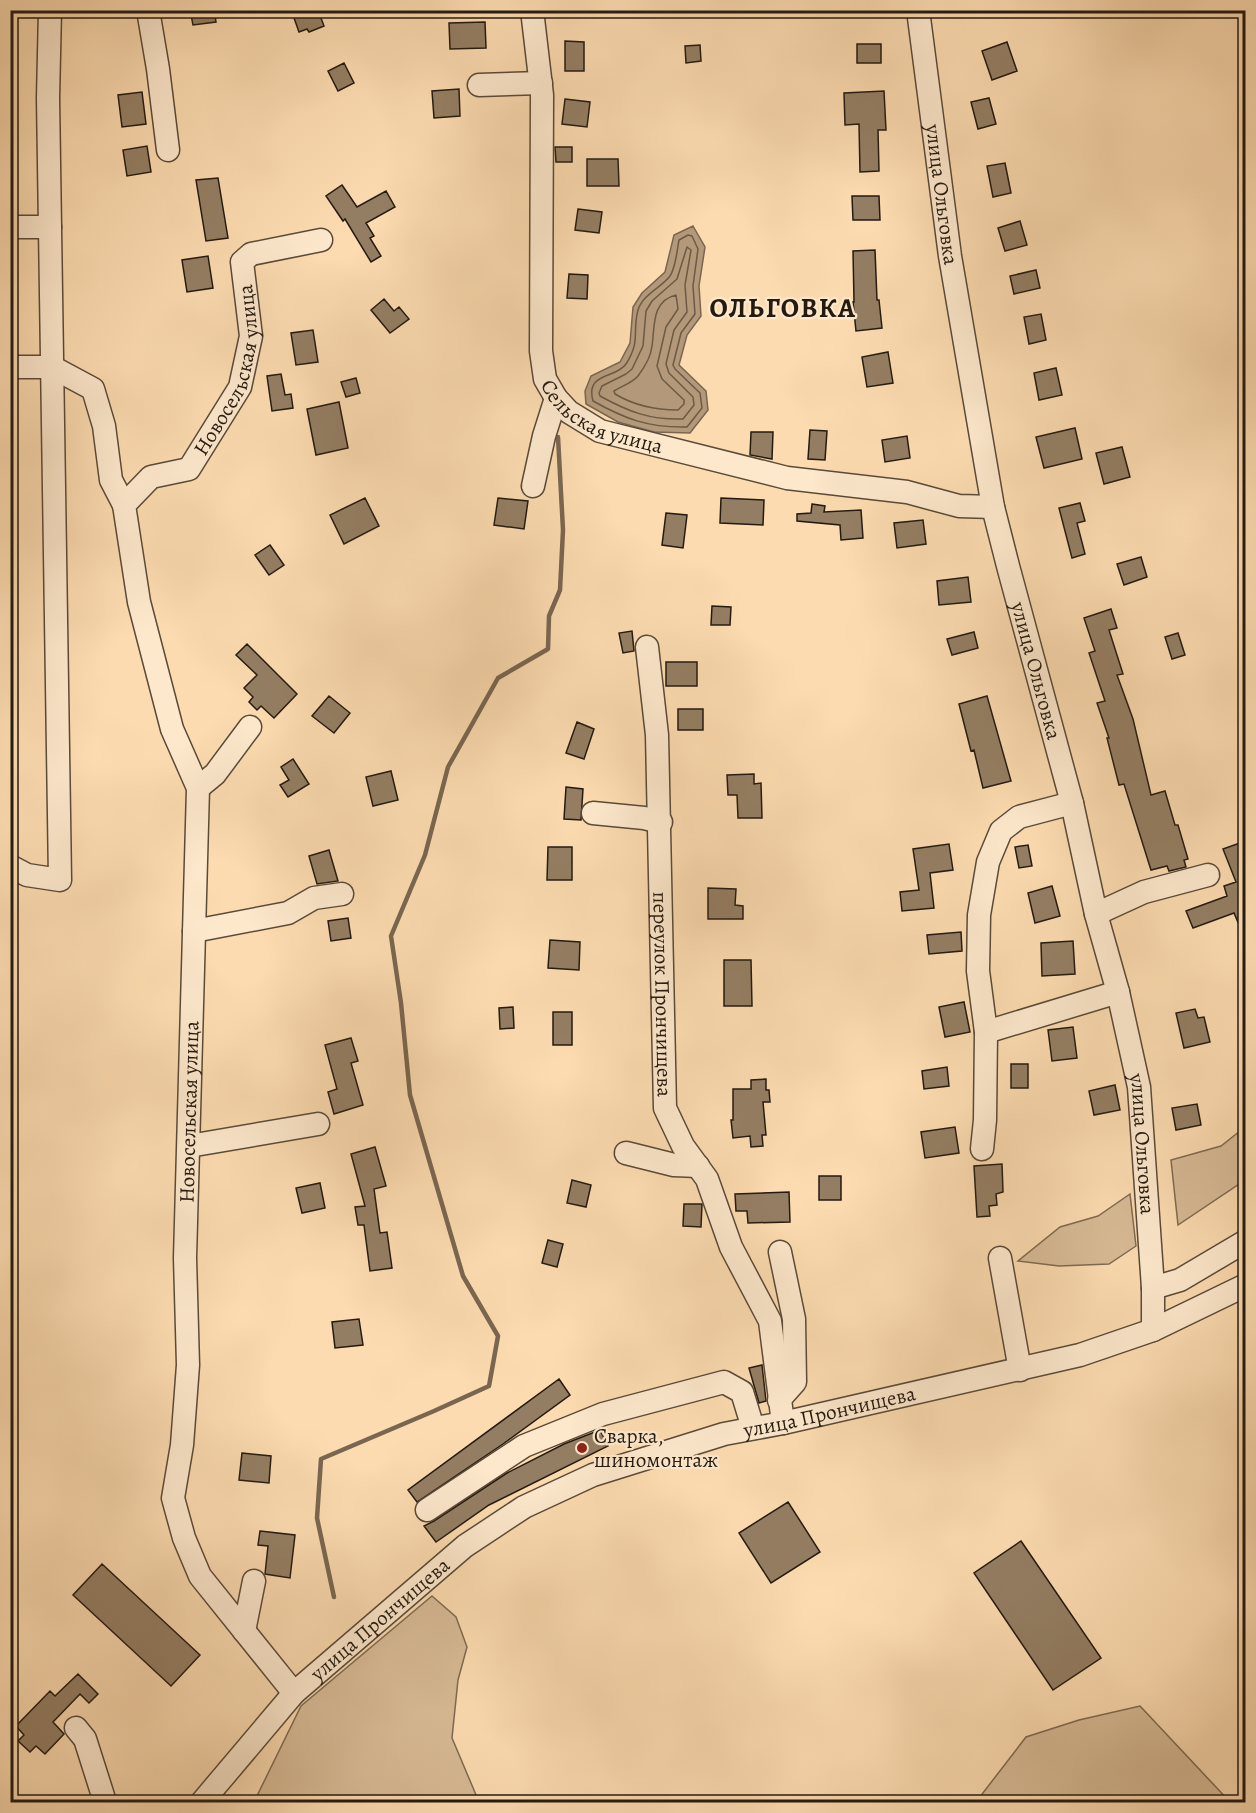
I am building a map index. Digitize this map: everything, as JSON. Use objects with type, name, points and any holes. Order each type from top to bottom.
[{"type":"street","points":[[10,866],[27,875],[60,880],[48,98],[50,10]]},
{"type":"street","points":[[148,10],[168,150]]},
{"type":"street","name":"Сельская улица","points":[[532,10],[541,83],[542,351],[545,379],[556,398],[569,412],[600,431],[692,456],[786,478],[907,492],[958,506],[993,507]]},
{"type":"street","name":"улица Ольговка","points":[[918,10],[950,256],[993,507],[1072,803],[1096,914],[1118,992],[1139,1087],[1153,1288],[1153,1330]]},
{"type":"street","points":[[479,85],[541,83]]},
{"type":"street","points":[[10,227],[50,226]]},
{"type":"street","name":"Новосельская улица","points":[[124,505],[151,477],[189,469],[240,387],[251,336],[242,262],[251,254],[321,240]]},
{"type":"street","points":[[10,367],[52,367]]},
{"type":"street","name":"Новосельская улица","points":[[52,367],[93,389],[104,426],[111,480],[124,505],[139,602],[172,729],[198,788],[186,1258],[188,1365],[182,1445],[173,1498],[184,1538],[200,1576],[294,1693]]},
{"type":"street","points":[[533,486],[544,436],[556,398]]},
{"type":"street","name":"переулок Прончищева","points":[[647,647],[657,735],[661,822],[665,1108],[683,1146],[707,1179],[731,1247],[770,1321],[783,1423]]},
{"type":"street","points":[[198,788],[215,774],[250,727]]},
{"type":"street","points":[[981,1149],[985,1120],[986,1032],[978,970],[979,915],[988,862],[1001,831],[1019,817],[1072,803]]},
{"type":"street","points":[[593,813],[661,822]]},
{"type":"street","points":[[1096,914],[1144,892],[1208,875]]},
{"type":"street","points":[[194,931],[288,914],[314,898],[342,894]]},
{"type":"street","points":[[986,1032],[1118,992]]},
{"type":"street","points":[[189,1146],[318,1124]]},
{"type":"street","points":[[626,1153],[674,1165],[698,1166]]},
{"type":"street","points":[[1153,1288],[1180,1280],[1245,1241]]},
{"type":"street","points":[[779,1400],[795,1382],[794,1319],[780,1252]]},
{"type":"street","points":[[1000,1258],[1020,1370]]},
{"type":"street","name":"улица Прончищева","points":[[202,1803],[294,1693],[465,1546],[524,1507],[593,1475],[724,1434],[783,1423],[1080,1355],[1153,1330],[1244,1289]]},
{"type":"street","points":[[428,1510],[524,1446],[603,1414],[724,1382],[742,1392],[753,1428]]},
{"type":"street","points":[[244,1631],[254,1581]]},
{"type":"street","points":[[76,1728],[85,1739],[105,1803]]},
{"type":"shaded area","points":[[1245,1127],[1245,1180],[1178,1225],[1171,1160],[1221,1146]]},
{"type":"shaded area","points":[[1130,1194],[1136,1246],[1109,1264],[1059,1266],[1018,1261],[1060,1227],[1098,1216]]},
{"type":"shaded area","points":[[432,1596],[456,1617],[467,1647],[458,1680],[452,1738],[479,1802],[254,1802],[301,1706]]},
{"type":"shaded area","points":[[1140,1706],[1230,1802],[976,1802],[1026,1737],[1079,1720]]},
{"type":"water","points":[[693,226],[705,247],[699,286],[701,316],[687,335],[679,365],[706,391],[708,410],[690,433],[654,432],[618,422],[586,404],[585,391],[591,376],[620,362],[630,343],[633,307],[642,293],[665,272],[674,235]]},
{"type":"building","points":[[190,10],[214,10],[216,22],[193,25]]},
{"type":"building","points":[[303,10],[318,10],[324,26],[309,32],[307,29],[299,32],[293,15]]},
{"type":"building","points":[[485,22],[486,48],[450,49],[449,23]]},
{"type":"building","points":[[565,41],[584,42],[584,71],[565,71]]},
{"type":"building","points":[[1007,42],[1017,71],[992,80],[982,51]]},
{"type":"building","points":[[857,44],[881,44],[881,63],[857,63]]},
{"type":"building","points":[[700,45],[701,61],[686,63],[685,46]]},
{"type":"building","points":[[344,63],[354,83],[338,91],[328,71]]},
{"type":"building","points":[[459,89],[460,116],[434,118],[432,91]]},
{"type":"building","points":[[884,91],[886,130],[878,130],[879,171],[860,172],[859,124],[845,125],[844,93]]},
{"type":"building","points":[[142,92],[146,124],[122,127],[118,95]]},
{"type":"building","points":[[989,98],[996,124],[978,129],[971,102]]},
{"type":"building","points":[[565,99],[590,102],[587,127],[562,124]]},
{"type":"building","points":[[147,146],[151,172],[127,176],[123,150]]},
{"type":"building","points":[[555,147],[572,147],[572,162],[556,162]]},
{"type":"building","points":[[587,159],[618,159],[619,186],[587,186]]},
{"type":"building","points":[[1005,163],[1011,193],[993,197],[987,166]]},
{"type":"building","points":[[218,178],[228,238],[206,241],[196,180]]},
{"type":"building","points":[[342,185],[357,207],[386,191],[395,207],[366,223],[374,236],[370,238],[381,256],[371,262],[345,219],[343,221],[326,196]]},
{"type":"building","points":[[852,196],[879,196],[880,220],[853,220]]},
{"type":"building","points":[[578,209],[602,212],[599,233],[575,230]]},
{"type":"building","points":[[1020,221],[1027,245],[1005,251],[998,228]]},
{"type":"building","points":[[875,250],[877,300],[879,300],[882,328],[856,331],[853,302],[853,251]]},
{"type":"building","points":[[208,256],[213,288],[187,292],[182,260]]},
{"type":"building","points":[[1036,270],[1040,288],[1014,294],[1010,276]]},
{"type":"building","points":[[569,274],[588,275],[587,299],[567,298]]},
{"type":"building","points":[[384,299],[394,311],[399,307],[409,319],[390,333],[371,310]]},
{"type":"building","points":[[1041,314],[1046,340],[1029,344],[1024,317]]},
{"type":"building","points":[[313,330],[318,362],[296,365],[291,333]]},
{"type":"building","points":[[888,352],[893,383],[867,387],[862,357]]},
{"type":"building","points":[[1056,368],[1062,395],[1039,400],[1034,373]]},
{"type":"building","points":[[281,374],[285,395],[291,394],[293,408],[272,411],[267,376]]},
{"type":"building","points":[[356,378],[360,393],[346,397],[341,382]]},
{"type":"building","points":[[339,402],[348,448],[316,455],[307,409]]},
{"type":"building","points":[[1075,428],[1082,459],[1044,468],[1036,437]]},
{"type":"building","points":[[810,430],[827,431],[825,460],[808,459]]},
{"type":"building","points":[[751,432],[773,432],[772,459],[750,455]]},
{"type":"building","points":[[907,436],[910,458],[885,462],[882,440]]},
{"type":"building","points":[[1122,447],[1130,477],[1104,484],[1096,453]]},
{"type":"building","points":[[365,498],[379,526],[344,544],[330,515]]},
{"type":"building","points":[[498,498],[528,501],[524,529],[494,525]]},
{"type":"building","points":[[721,498],[764,500],[763,525],[720,523]]},
{"type":"building","points":[[1080,503],[1085,521],[1077,523],[1085,554],[1072,558],[1059,508]]},
{"type":"building","points":[[812,504],[825,506],[824,512],[861,510],[863,538],[841,540],[840,525],[797,521],[797,514],[811,513]]},
{"type":"building","points":[[666,513],[687,515],[683,548],[662,545]]},
{"type":"building","points":[[923,520],[926,544],[897,548],[894,523]]},
{"type":"building","points":[[270,545],[284,565],[269,575],[255,555]]},
{"type":"building","points":[[1141,557],[1147,577],[1124,585],[1117,564]]},
{"type":"building","points":[[968,577],[971,602],[939,605],[937,581]]},
{"type":"building","points":[[712,606],[731,607],[730,625],[711,625]]},
{"type":"building","points":[[1111,609],[1117,628],[1109,630],[1123,674],[1117,675],[1133,719],[1151,795],[1165,791],[1188,859],[1184,860],[1186,867],[1169,871],[1167,866],[1151,870],[1124,784],[1119,785],[1107,738],[1109,738],[1097,703],[1105,701],[1089,653],[1095,651],[1084,618]]},
{"type":"building","points":[[632,631],[634,651],[623,653],[619,633]]},
{"type":"building","points":[[974,632],[978,648],[952,655],[947,639]]},
{"type":"building","points":[[1178,633],[1185,655],[1172,659],[1165,637]]},
{"type":"building","points":[[247,644],[297,694],[274,718],[261,706],[257,710],[249,702],[253,697],[244,688],[257,675],[236,655]]},
{"type":"building","points":[[666,662],[697,662],[697,686],[666,686]]},
{"type":"building","points":[[329,696],[350,713],[334,733],[312,716]]},
{"type":"building","points":[[987,696],[1011,781],[983,788],[959,704]]},
{"type":"building","points":[[678,709],[703,709],[703,730],[678,730]]},
{"type":"building","points":[[577,722],[594,729],[584,759],[566,753]]},
{"type":"building","points":[[293,759],[309,784],[288,797],[280,785],[289,780],[281,767]]},
{"type":"building","points":[[391,771],[398,800],[373,806],[366,777]]},
{"type":"building","points":[[754,774],[754,784],[761,783],[762,818],[738,818],[737,795],[728,795],[727,775]]},
{"type":"building","points":[[566,787],[583,789],[581,820],[564,819]]},
{"type":"building","points":[[1240,843],[1245,856],[1245,939],[1234,913],[1193,928],[1186,911],[1227,896],[1224,886],[1236,882],[1223,849]]},
{"type":"building","points":[[949,844],[953,870],[930,873],[934,908],[902,911],[900,892],[919,890],[913,849]]},
{"type":"building","points":[[1028,845],[1032,866],[1019,868],[1015,847]]},
{"type":"building","points":[[548,847],[572,847],[572,880],[547,880]]},
{"type":"building","points":[[329,850],[338,881],[317,884],[309,856]]},
{"type":"building","points":[[1052,886],[1060,916],[1035,923],[1028,893]]},
{"type":"building","points":[[708,888],[736,889],[735,905],[743,906],[743,919],[708,919]]},
{"type":"building","points":[[348,918],[351,938],[331,941],[328,921]]},
{"type":"building","points":[[961,932],[962,951],[929,954],[927,935]]},
{"type":"building","points":[[550,940],[580,942],[579,970],[548,968]]},
{"type":"building","points":[[1073,941],[1075,974],[1042,976],[1041,943]]},
{"type":"building","points":[[724,960],[751,960],[752,1006],[724,1006]]},
{"type":"building","points":[[964,1002],[970,1032],[945,1037],[939,1007]]},
{"type":"building","points":[[513,1007],[514,1028],[500,1029],[499,1008]]},
{"type":"building","points":[[1195,1009],[1198,1018],[1204,1017],[1210,1042],[1184,1048],[1176,1013]]},
{"type":"building","points":[[553,1012],[572,1012],[572,1045],[553,1045]]},
{"type":"building","points":[[1073,1027],[1077,1058],[1052,1061],[1048,1030]]},
{"type":"building","points":[[351,1038],[358,1061],[351,1063],[363,1105],[334,1114],[328,1092],[337,1089],[325,1045]]},
{"type":"building","points":[[1011,1064],[1028,1064],[1028,1088],[1011,1088]]},
{"type":"building","points":[[947,1067],[949,1086],[924,1089],[922,1071]]},
{"type":"building","points":[[766,1079],[766,1090],[769,1090],[770,1102],[763,1102],[766,1135],[762,1135],[763,1146],[751,1147],[750,1136],[733,1138],[731,1120],[733,1120],[733,1089],[751,1089],[751,1080]]},
{"type":"building","points":[[1115,1085],[1120,1110],[1094,1115],[1089,1091]]},
{"type":"building","points":[[1197,1104],[1201,1125],[1176,1130],[1172,1108]]},
{"type":"building","points":[[955,1127],[959,1153],[925,1158],[921,1132]]},
{"type":"building","points":[[375,1147],[386,1186],[374,1189],[380,1233],[387,1232],[392,1268],[370,1271],[364,1225],[358,1225],[355,1207],[365,1206],[351,1154]]},
{"type":"building","points":[[1002,1164],[1003,1192],[996,1194],[997,1205],[989,1206],[990,1216],[977,1217],[974,1166]]},
{"type":"building","points":[[819,1176],[841,1176],[841,1200],[819,1200]]},
{"type":"building","points":[[572,1180],[591,1185],[586,1207],[567,1203]]},
{"type":"building","points":[[320,1183],[325,1208],[302,1213],[296,1188]]},
{"type":"building","points":[[789,1192],[790,1222],[748,1223],[747,1211],[736,1211],[735,1194]]},
{"type":"building","points":[[684,1204],[702,1204],[701,1227],[683,1226]]},
{"type":"building","points":[[548,1240],[563,1244],[557,1267],[542,1263]]},
{"type":"building","points":[[359,1319],[363,1345],[335,1348],[332,1322]]},
{"type":"building","points":[[762,1365],[766,1401],[759,1403],[749,1368]]},
{"type":"building","points":[[559,1379],[570,1395],[417,1502],[408,1490]]},
{"type":"building","points":[[600,1430],[608,1446],[489,1505],[436,1542],[424,1526],[507,1473],[564,1444]]},
{"type":"building","points":[[242,1453],[271,1456],[269,1483],[239,1480]]},
{"type":"building","points":[[788,1502],[820,1552],[771,1583],[739,1533]]},
{"type":"building","points":[[260,1531],[295,1535],[290,1578],[265,1574],[268,1546],[258,1545]]},
{"type":"building","points":[[1021,1541],[1101,1658],[1053,1690],[974,1573]]},
{"type":"building","points":[[102,1564],[200,1655],[171,1686],[73,1595]]},
{"type":"building","points":[[78,1674],[98,1694],[89,1703],[80,1694],[53,1722],[64,1734],[45,1754],[36,1746],[30,1752],[18,1741],[24,1735],[16,1726],[50,1691],[55,1696]]},
{"type":"waterway","points":[[334,1597],[317,1518],[321,1459],[489,1386],[498,1336],[463,1276],[410,1095],[401,1003],[391,936],[425,855],[448,767],[498,678],[548,649],[549,616],[560,590],[563,530],[558,437]]},
{"type":"place","name":"Сварка, шиномонтаж","points":[[582,1448]]},
{"type":"district","name":"ОЛЬГОВКА","points":[[783,308]]}]
